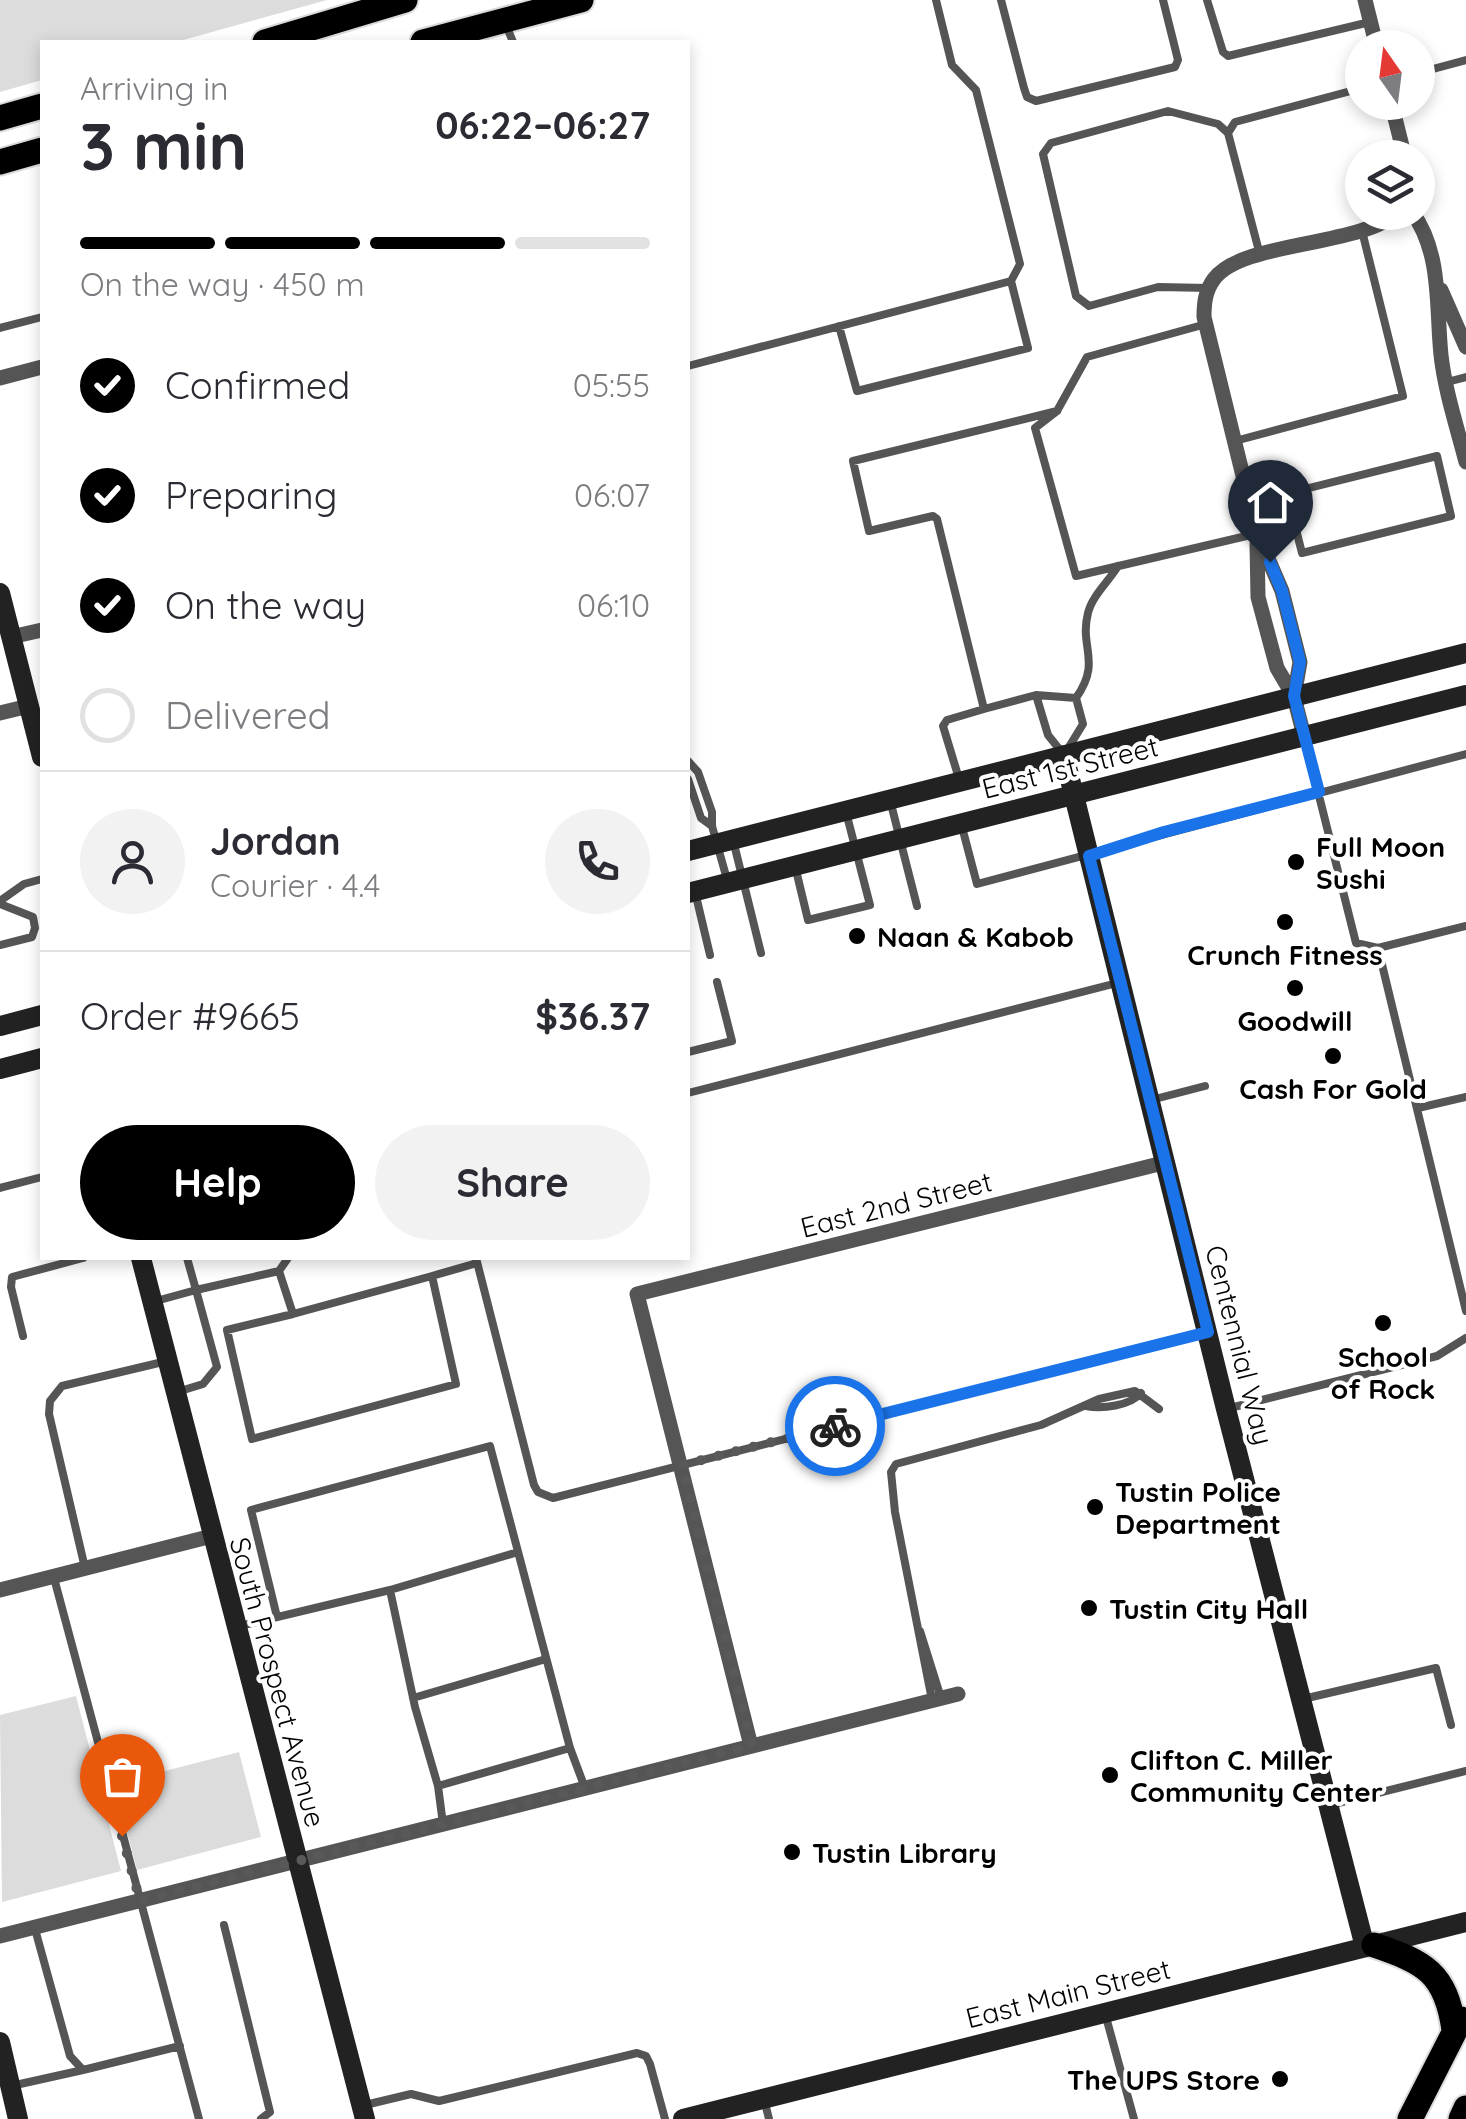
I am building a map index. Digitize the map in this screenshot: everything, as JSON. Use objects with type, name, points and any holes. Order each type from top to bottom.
[{"type":"main road","points":[[278,40],[317,34],[405,0]]},
{"type":"main road","points":[[432,40],[581,0]]},
{"type":"main road","points":[[0,118],[40,107]]},
{"type":"main road","points":[[0,162],[40,151]]},
{"type":"main road","points":[[0,593],[40,745]]},
{"type":"main road","name":"East 1st Street","points":[[690,846],[721,836],[846,811],[1466,653]]},
{"type":"main road","name":"East 1st Street","points":[[691,892],[1466,694]]},
{"type":"main road","name":"Centennial Way","points":[[1064,756],[1226,1409],[1370,1946]]},
{"type":"main road","points":[[0,1026],[40,1016]]},
{"type":"main road","points":[[0,1069],[40,1059]]},
{"type":"main road","name":"South Prospect Avenue","points":[[142,1260],[363,2112]]},
{"type":"main road","name":"East Main Street","points":[[683,2119],[766,2109],[1105,2012],[1466,1922]]},
{"type":"main road","points":[[1370,1946],[1416,1960],[1434,1976],[1460,2020],[1410,2119]]},
{"type":"main road","points":[[0,2042],[9,2095]]},
{"type":"main road","points":[[1460,2119],[1466,2108]]},
{"type":"street","points":[[1365,0],[1372,30]]},
{"type":"street","points":[[1294,696],[1300,662],[1282,591],[1257,534],[1204,302],[1208,288],[1225,268],[1358,230]]},
{"type":"street","points":[[1424,230],[1437,282],[1442,359],[1466,462]]},
{"type":"street","points":[[1437,282],[1466,347]]},
{"type":"street","points":[[0,378],[40,368]]},
{"type":"street","points":[[1257,534],[1258,597],[1277,668],[1294,696],[1304,736]]},
{"type":"street","points":[[11,637],[40,630]]},
{"type":"street","points":[[0,713],[35,714]]},
{"type":"street","name":"East 2nd Street","points":[[682,1465],[637,1294],[1166,1162]]},
{"type":"street","points":[[682,1465],[752,1746]]},
{"type":"street","points":[[0,1590],[212,1536]]},
{"type":"street","points":[[0,1936],[958,1694]]},
{"type":"lane","points":[[839,326],[856,391],[1028,348],[1011,282],[1020,264],[976,90],[952,65],[936,0]]},
{"type":"lane","points":[[1001,0],[1027,97],[1036,101],[1175,67],[1178,60],[1163,0]]},
{"type":"lane","points":[[1209,0],[1223,52],[1228,56],[1370,22]]},
{"type":"lane","points":[[1435,68],[1466,60]]},
{"type":"lane","points":[[1228,133],[1236,122],[1345,93]]},
{"type":"lane","points":[[1208,288],[1158,287],[1089,306],[1076,296],[1043,154],[1051,143],[1168,112],[1218,124],[1228,133],[1260,255]]},
{"type":"lane","points":[[1234,441],[1404,396],[1362,230]]},
{"type":"lane","points":[[690,365],[1011,282]]},
{"type":"lane","points":[[0,328],[40,318]]},
{"type":"lane","points":[[1206,324],[1087,357],[1057,411],[1036,428],[1076,576],[1257,534]]},
{"type":"lane","points":[[1447,382],[1466,377]]},
{"type":"lane","points":[[984,709],[937,519],[933,516],[868,531],[853,461],[1057,411]]},
{"type":"lane","points":[[1249,503],[1437,456],[1451,516],[1302,553],[1287,494]]},
{"type":"lane","points":[[1036,696],[1048,735],[1064,756],[1084,724],[1076,698],[1091,668],[1086,619],[1090,605],[1118,566]]},
{"type":"lane","points":[[960,782],[943,726],[948,720],[1036,696],[1076,698]]},
{"type":"lane","points":[[1304,736],[1356,943],[1378,948],[1466,926]]},
{"type":"lane","points":[[961,823],[977,884],[1466,754]]},
{"type":"lane","points":[[690,763],[698,772],[761,953]]},
{"type":"lane","points":[[690,785],[701,818],[721,836],[735,881]]},
{"type":"lane","points":[[890,800],[917,906]]},
{"type":"lane","points":[[794,866],[808,920],[870,905],[846,811]]},
{"type":"lane","points":[[0,902],[24,884],[40,880]]},
{"type":"lane","points":[[691,892],[710,956]]},
{"type":"lane","points":[[0,902],[33,916],[36,928],[32,937],[0,945]]},
{"type":"lane","points":[[1378,948],[1466,1311]]},
{"type":"lane","points":[[690,1052],[732,1041],[717,982]]},
{"type":"lane","points":[[690,1092],[1121,982]]},
{"type":"lane","points":[[1151,1100],[1205,1086]]},
{"type":"lane","points":[[1418,1108],[1466,1097]]},
{"type":"lane","points":[[0,1188],[40,1178]]},
{"type":"lane","points":[[23,1336],[12,1277],[76,1260]]},
{"type":"lane","points":[[175,1393],[203,1384],[218,1368],[188,1260]]},
{"type":"lane","points":[[152,1302],[279,1270],[286,1260]]},
{"type":"lane","points":[[432,1276],[456,1384],[252,1439],[227,1330],[432,1276],[477,1260],[538,1492],[553,1498],[1208,1332]]},
{"type":"lane","points":[[279,1270],[293,1314]]},
{"type":"lane","points":[[1226,1409],[1437,1356],[1466,1338]]},
{"type":"lane","points":[[85,1568],[49,1414],[50,1401],[62,1386],[167,1361]]},
{"type":"lane","points":[[937,1699],[895,1512],[890,1472],[896,1464],[1041,1425],[1086,1406],[1100,1408],[1135,1400],[1141,1393],[1158,1409]]},
{"type":"lane","points":[[277,1618],[250,1518],[252,1510],[490,1446],[570,1748],[585,1788]]},
{"type":"lane","points":[[236,1628],[390,1590],[518,1552]]},
{"type":"lane","points":[[53,1576],[198,2119]]},
{"type":"lane","points":[[390,1590],[413,1698],[438,1786],[443,1824]]},
{"type":"lane","points":[[413,1698],[546,1658]]},
{"type":"lane","points":[[1303,1699],[1436,1668],[1450,1725]]},
{"type":"lane","points":[[438,1786],[570,1748]]},
{"type":"lane","points":[[1330,1806],[1466,1771]]},
{"type":"lane","points":[[224,1925],[270,2112],[261,2119]]},
{"type":"lane","points":[[35,1928],[70,2056],[83,2070]]},
{"type":"lane","points":[[1105,2012],[1134,2119]]},
{"type":"lane","points":[[9,2095],[83,2070],[180,2046]]},
{"type":"lane","points":[[363,2112],[411,2094],[439,2101],[638,2053],[650,2064],[665,2119]]},
{"type":"shaded area","points":[[0,0],[327,0],[183,40],[40,40],[40,81],[0,92]]},
{"type":"shaded area","points":[[76,1696],[121,1871],[2,1902],[0,1715]]},
{"type":"shaded area","points":[[239,1752],[261,1837],[137,1870],[114,1784]]},
{"type":"way so far","points":[[122,1836],[140,1901],[752,1746],[682,1465],[835,1426]]},
{"type":"place","name":"Full Moon Sushi","points":[[1296,862]]},
{"type":"place","name":"Crunch Fitness","points":[[1285,922]]},
{"type":"place","name":"Naan & Kabob","points":[[857,936]]},
{"type":"place","name":"Goodwill","points":[[1295,988]]},
{"type":"place","name":"Cash For Gold","points":[[1333,1056]]},
{"type":"place","name":"School of Rock","points":[[1383,1323]]},
{"type":"place","name":"Tustin Police Department","points":[[1095,1507]]},
{"type":"place","name":"Tustin City Hall","points":[[1089,1608]]},
{"type":"place","name":"Clifton C. Miller Community Center","points":[[1110,1775]]},
{"type":"place","name":"Tustin Library","points":[[792,1852]]},
{"type":"place","name":"The UPS Store","points":[[1280,2079]]},
{"type":"route","points":[[835,1426],[1208,1332],[1089,856],[1164,832],[1319,792],[1294,696],[1300,662],[1282,591],[1270,562]]}]
